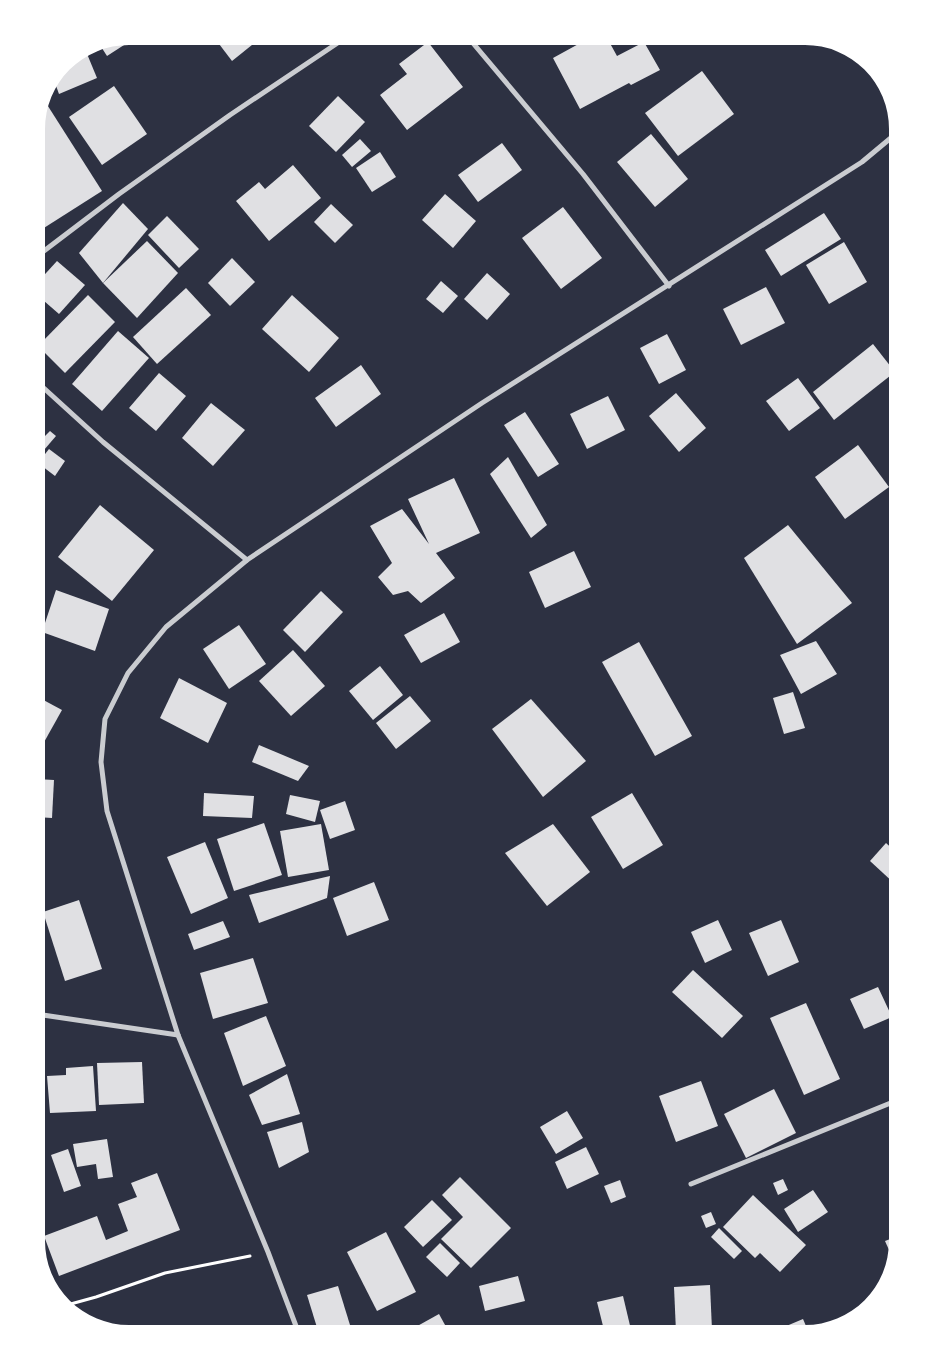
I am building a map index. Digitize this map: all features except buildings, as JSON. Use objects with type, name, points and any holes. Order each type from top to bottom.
[{"type":"street","points":[[45,250],[119,194],[222,121],[335,45]]},
{"type":"street","points":[[475,45],[583,174],[668,286]]},
{"type":"street","points":[[296,1325],[268,1252],[178,1035],[107,811],[101,762],[105,719],[128,673],[166,627],[247,560],[482,403],[862,162],[889,140]]},
{"type":"street","points":[[45,390],[103,442],[247,560]]},
{"type":"street","points":[[45,1015],[178,1035]]},
{"type":"street","points":[[691,1184],[889,1104]]},
{"type":"path","points":[[73,1303],[166,1273],[268,1252]]}]
